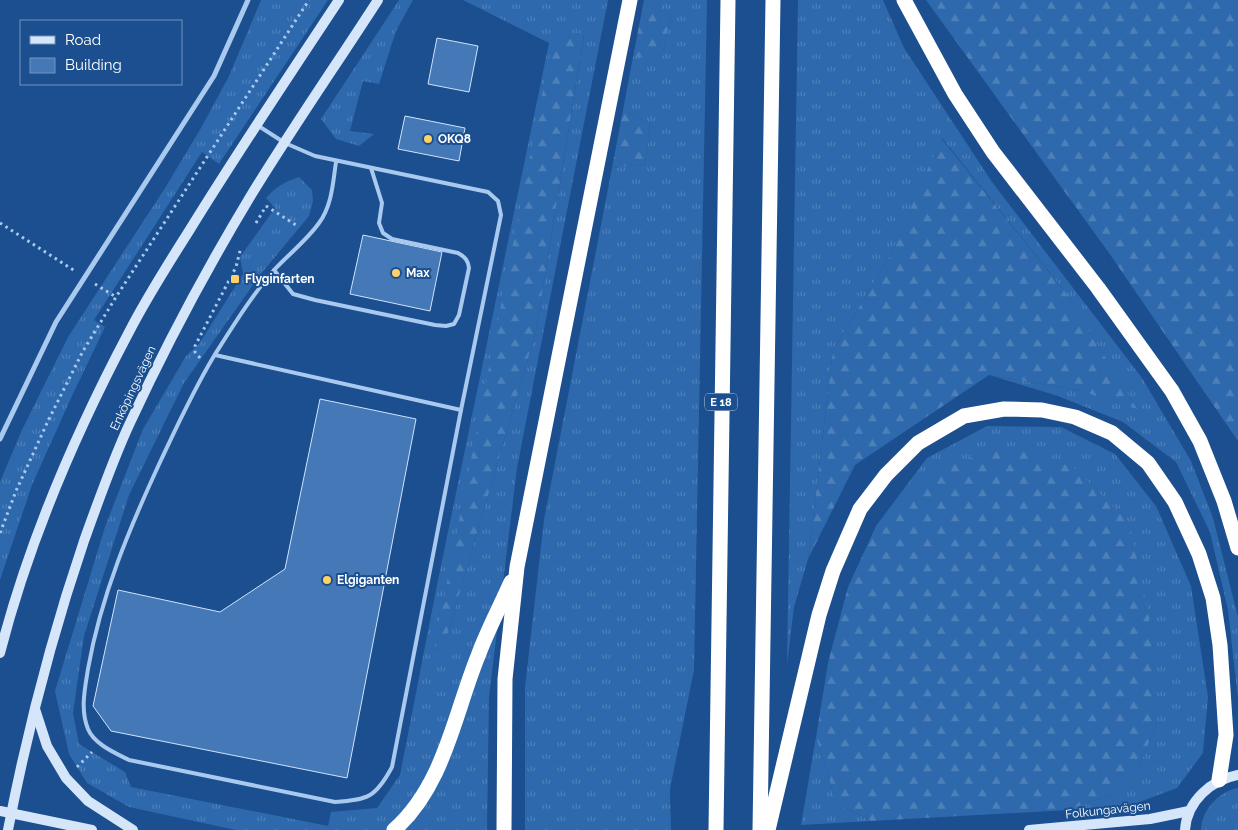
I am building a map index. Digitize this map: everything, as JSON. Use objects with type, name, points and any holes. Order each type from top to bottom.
[{"type":"highway","points":[[504,830],[505,679],[517,567],[630,0]]},
{"type":"highway","name":"E 18","points":[[716,830],[719,488],[728,0]]},
{"type":"highway","points":[[768,830],[773,0]]},
{"type":"highway","points":[[904,0],[955,94],[994,152],[1098,288],[1172,391],[1200,441],[1224,501],[1238,548]]},
{"type":"highway","points":[[760,830],[832,571],[860,509],[886,475],[918,443],[964,416],[1004,409],[1042,410],[1075,417],[1112,433],[1148,463],[1175,502],[1199,554],[1213,598],[1219,636],[1226,735],[1219,780]]},
{"type":"highway","points":[[394,830],[407,818],[425,794],[450,737],[478,656],[517,567]]},
{"type":"street","points":[[0,439],[56,322],[214,76],[248,0]]},
{"type":"street","points":[[0,653],[25,569],[56,484],[90,409],[130,331],[221,178],[339,0]]},
{"type":"street","name":"Enköpingsvägen","points":[[8,830],[49,652],[70,582],[99,498],[129,426],[189,304],[250,196],[378,0]]},
{"type":"street","points":[[35,709],[47,746],[66,778],[88,801],[133,830]]},
{"type":"street","points":[[1184,830],[1189,811],[1201,793],[1219,780],[1238,775]]},
{"type":"street","name":"Folkungavägen","points":[[1029,830],[1140,820],[1189,811]]},
{"type":"street","points":[[0,812],[92,830]]},
{"type":"lane","points":[[256,124],[285,143],[315,156],[336,162],[488,192],[498,201],[501,215],[392,767],[383,783],[374,792],[359,800],[335,802],[129,760],[112,752],[88,730],[84,712],[84,692],[92,646],[108,586],[131,526],[191,396],[209,364],[274,270],[320,223],[328,206],[336,162]]},
{"type":"lane","points":[[274,270],[293,294],[435,325],[446,326],[454,324],[459,315],[470,268],[468,262],[458,253],[392,239],[383,233],[380,223],[382,202],[371,168]]},
{"type":"lane","points":[[215,355],[461,410]]},
{"type":"path","points":[[0,534],[16,491],[83,351],[309,0]]},
{"type":"path","points":[[253,228],[266,206]]},
{"type":"path","points":[[0,223],[116,297]]},
{"type":"path","points":[[209,364],[197,356],[195,346],[236,267],[240,247],[244,241]]},
{"type":"green space","points":[[261,0],[328,0],[219,164],[202,152],[94,320],[105,327],[32,485],[0,580],[0,482],[21,432],[68,337],[165,188],[201,128],[229,76]]},
{"type":"green space","points":[[399,0],[413,0],[396,31],[379,84],[363,81],[350,131],[374,134],[359,146],[336,139],[321,119]]},
{"type":"green space","points":[[463,0],[608,0],[517,468],[489,697],[487,830],[236,830],[129,807],[87,783],[69,754],[55,691],[105,527],[143,429],[186,356],[199,344],[243,274],[240,257],[275,208],[266,198],[281,185],[299,177],[312,190],[313,201],[309,216],[260,275],[184,383],[129,495],[84,636],[73,713],[79,744],[125,772],[131,787],[328,826],[331,812],[377,808],[400,775],[436,590],[549,43]],"holes":[[[576,33],[584,35],[536,331],[443,650],[435,649]]]},
{"type":"green space","points":[[644,0],[653,0],[671,15],[662,58],[633,57]]},
{"type":"green space","points":[[653,0],[707,0],[694,670],[670,789],[671,830],[525,830],[525,687],[544,520],[612,168],[645,164],[650,124],[623,110],[633,57],[662,57],[671,15]]},
{"type":"green space","points":[[798,0],[883,0],[904,48],[992,182],[1142,378],[1191,461],[1213,518],[1238,617],[1238,699],[1228,610],[1210,532],[1176,462],[1123,422],[1058,396],[989,375],[1077,390],[1136,408],[1066,293],[942,138],[890,256],[833,350],[808,559],[794,607],[787,664]]},
{"type":"green space","points":[[926,0],[1238,0],[1238,441],[1109,253]]},
{"type":"green space","points":[[575,33],[584,34],[536,331],[443,650],[434,649],[552,44]]},
{"type":"green space","points":[[623,110],[650,124],[645,164],[612,168]]},
{"type":"green space","points":[[941,138],[1066,293],[1137,409],[1077,390],[989,375],[855,465],[808,559],[833,350],[890,256]]},
{"type":"green space","points":[[987,426],[1061,427],[1115,454],[1156,506],[1191,586],[1208,697],[1203,753],[1177,788],[1134,804],[1069,810],[1112,794],[1139,767],[1157,723],[876,526],[927,458]]},
{"type":"green space","points":[[1004,446],[1071,465],[1129,522],[1149,616],[1157,723],[1139,767],[1112,794],[1069,810],[871,821],[837,804],[816,737],[828,663],[848,587],[876,526],[935,471]]},
{"type":"green space","points":[[816,737],[837,804],[871,821],[801,825]]},
{"type":"green space","points":[[1238,788],[1238,830],[1201,830],[1204,816],[1212,803],[1224,793]]},
{"type":"building","points":[[437,38],[478,46],[469,92],[428,84]]},
{"type":"building","points":[[405,116],[465,128],[459,161],[398,149]]},
{"type":"building","name":"Max","points":[[363,235],[442,252],[430,311],[350,294]]},
{"type":"building","name":"Elgiganten","points":[[320,399],[416,419],[347,778],[111,731],[93,706],[118,590],[220,612],[285,569]]},
{"type":"place","name":"OKQ8","points":[[428,139]]},
{"type":"place","name":"Max","points":[[396,273]]},
{"type":"place","name":"Flyginfarten","points":[[235,279]]},
{"type":"place","name":"Elgiganten","points":[[327,580]]}]
